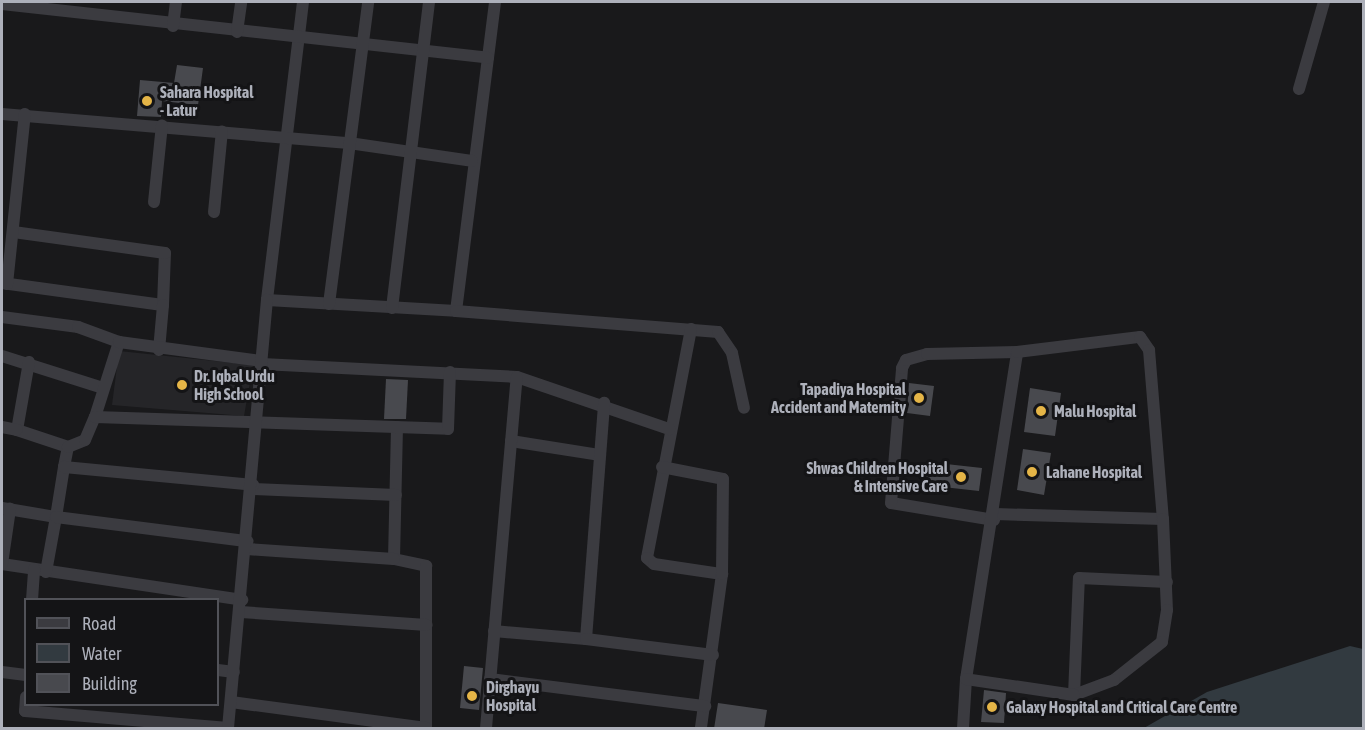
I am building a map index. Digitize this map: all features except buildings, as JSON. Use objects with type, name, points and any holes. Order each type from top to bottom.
[{"type":"street","points":[[173,26],[176,2]]},
{"type":"street","points":[[237,32],[241,2]]},
{"type":"street","points":[[25,706],[25,711],[228,728],[258,425],[267,300],[303,2]]},
{"type":"street","points":[[329,304],[368,2]]},
{"type":"street","points":[[392,308],[429,2]]},
{"type":"street","points":[[456,311],[472,161],[495,2]]},
{"type":"street","points":[[1299,89],[1324,2]]},
{"type":"street","points":[[2,4],[173,26],[488,58]]},
{"type":"street","points":[[2,114],[162,125],[349,143],[472,161]]},
{"type":"street","points":[[25,114],[13,232],[4,283],[163,305]]},
{"type":"street","points":[[154,201],[162,125]]},
{"type":"street","points":[[214,212],[222,131]]},
{"type":"street","points":[[13,232],[165,253],[159,350]]},
{"type":"street","points":[[267,300],[456,311],[718,332],[728,342],[744,408]]},
{"type":"street","points":[[2,317],[78,327],[119,342],[159,350],[262,362],[517,378],[604,404],[669,429]]},
{"type":"street","points":[[691,329],[662,467],[649,562],[722,574]]},
{"type":"street","points":[[966,678],[1074,695],[1114,680],[1162,642],[1167,582],[1163,519],[1145,342],[1129,334],[1017,352],[927,354],[906,360],[902,368],[891,503],[994,517],[1163,519]]},
{"type":"street","points":[[2,427],[68,447],[85,440],[95,417],[119,342]]},
{"type":"street","points":[[963,729],[966,678],[994,517],[1017,352]]},
{"type":"street","points":[[2,356],[29,362],[103,388]]},
{"type":"street","points":[[16,430],[29,362]]},
{"type":"street","points":[[95,417],[258,425],[448,429],[450,372]]},
{"type":"street","points":[[486,729],[517,378]]},
{"type":"street","points":[[586,639],[604,404]]},
{"type":"street","points":[[394,559],[397,427]]},
{"type":"street","points":[[511,441],[599,455]]},
{"type":"street","points":[[33,598],[56,517],[68,447]]},
{"type":"street","points":[[64,467],[252,487],[396,495]]},
{"type":"street","points":[[662,467],[723,479],[722,574],[713,655],[701,729]]},
{"type":"street","points":[[196,598],[2,564],[6,508],[247,545],[394,559],[426,566],[426,728],[371,726],[231,702]]},
{"type":"street","points":[[1074,695],[1079,578],[1167,582]]},
{"type":"street","points":[[219,602],[427,625]]},
{"type":"street","points":[[494,631],[586,639],[713,655]]},
{"type":"street","points":[[219,669],[234,672]]},
{"type":"street","points":[[2,672],[24,675]]},
{"type":"street","points":[[490,679],[705,706]]},
{"type":"shaded area","name":"Dr. Iqbal Urdu High School","points":[[119,351],[253,365],[244,416],[112,405]]},
{"type":"water","points":[[1350,646],[1363,649],[1363,728],[1144,728],[1207,692]]},
{"type":"place","name":"Sahara Hospital - Latur","points":[[147,101]]},
{"type":"place","name":"Dr. Iqbal Urdu High School","points":[[182,385]]},
{"type":"place","name":"Tapadiya Hospital Accident and Maternity","points":[[919,398]]},
{"type":"place","name":"Malu Hospital","points":[[1041,411]]},
{"type":"place","name":"Lahane Hospital","points":[[1032,472]]},
{"type":"place","name":"Shwas Children Hospital & Intensive Care","points":[[961,477]]},
{"type":"place","name":"Dirghayu Hospital","points":[[472,696]]},
{"type":"place","name":"Galaxy Hospital and Critical Care Centre","points":[[992,707]]}]
